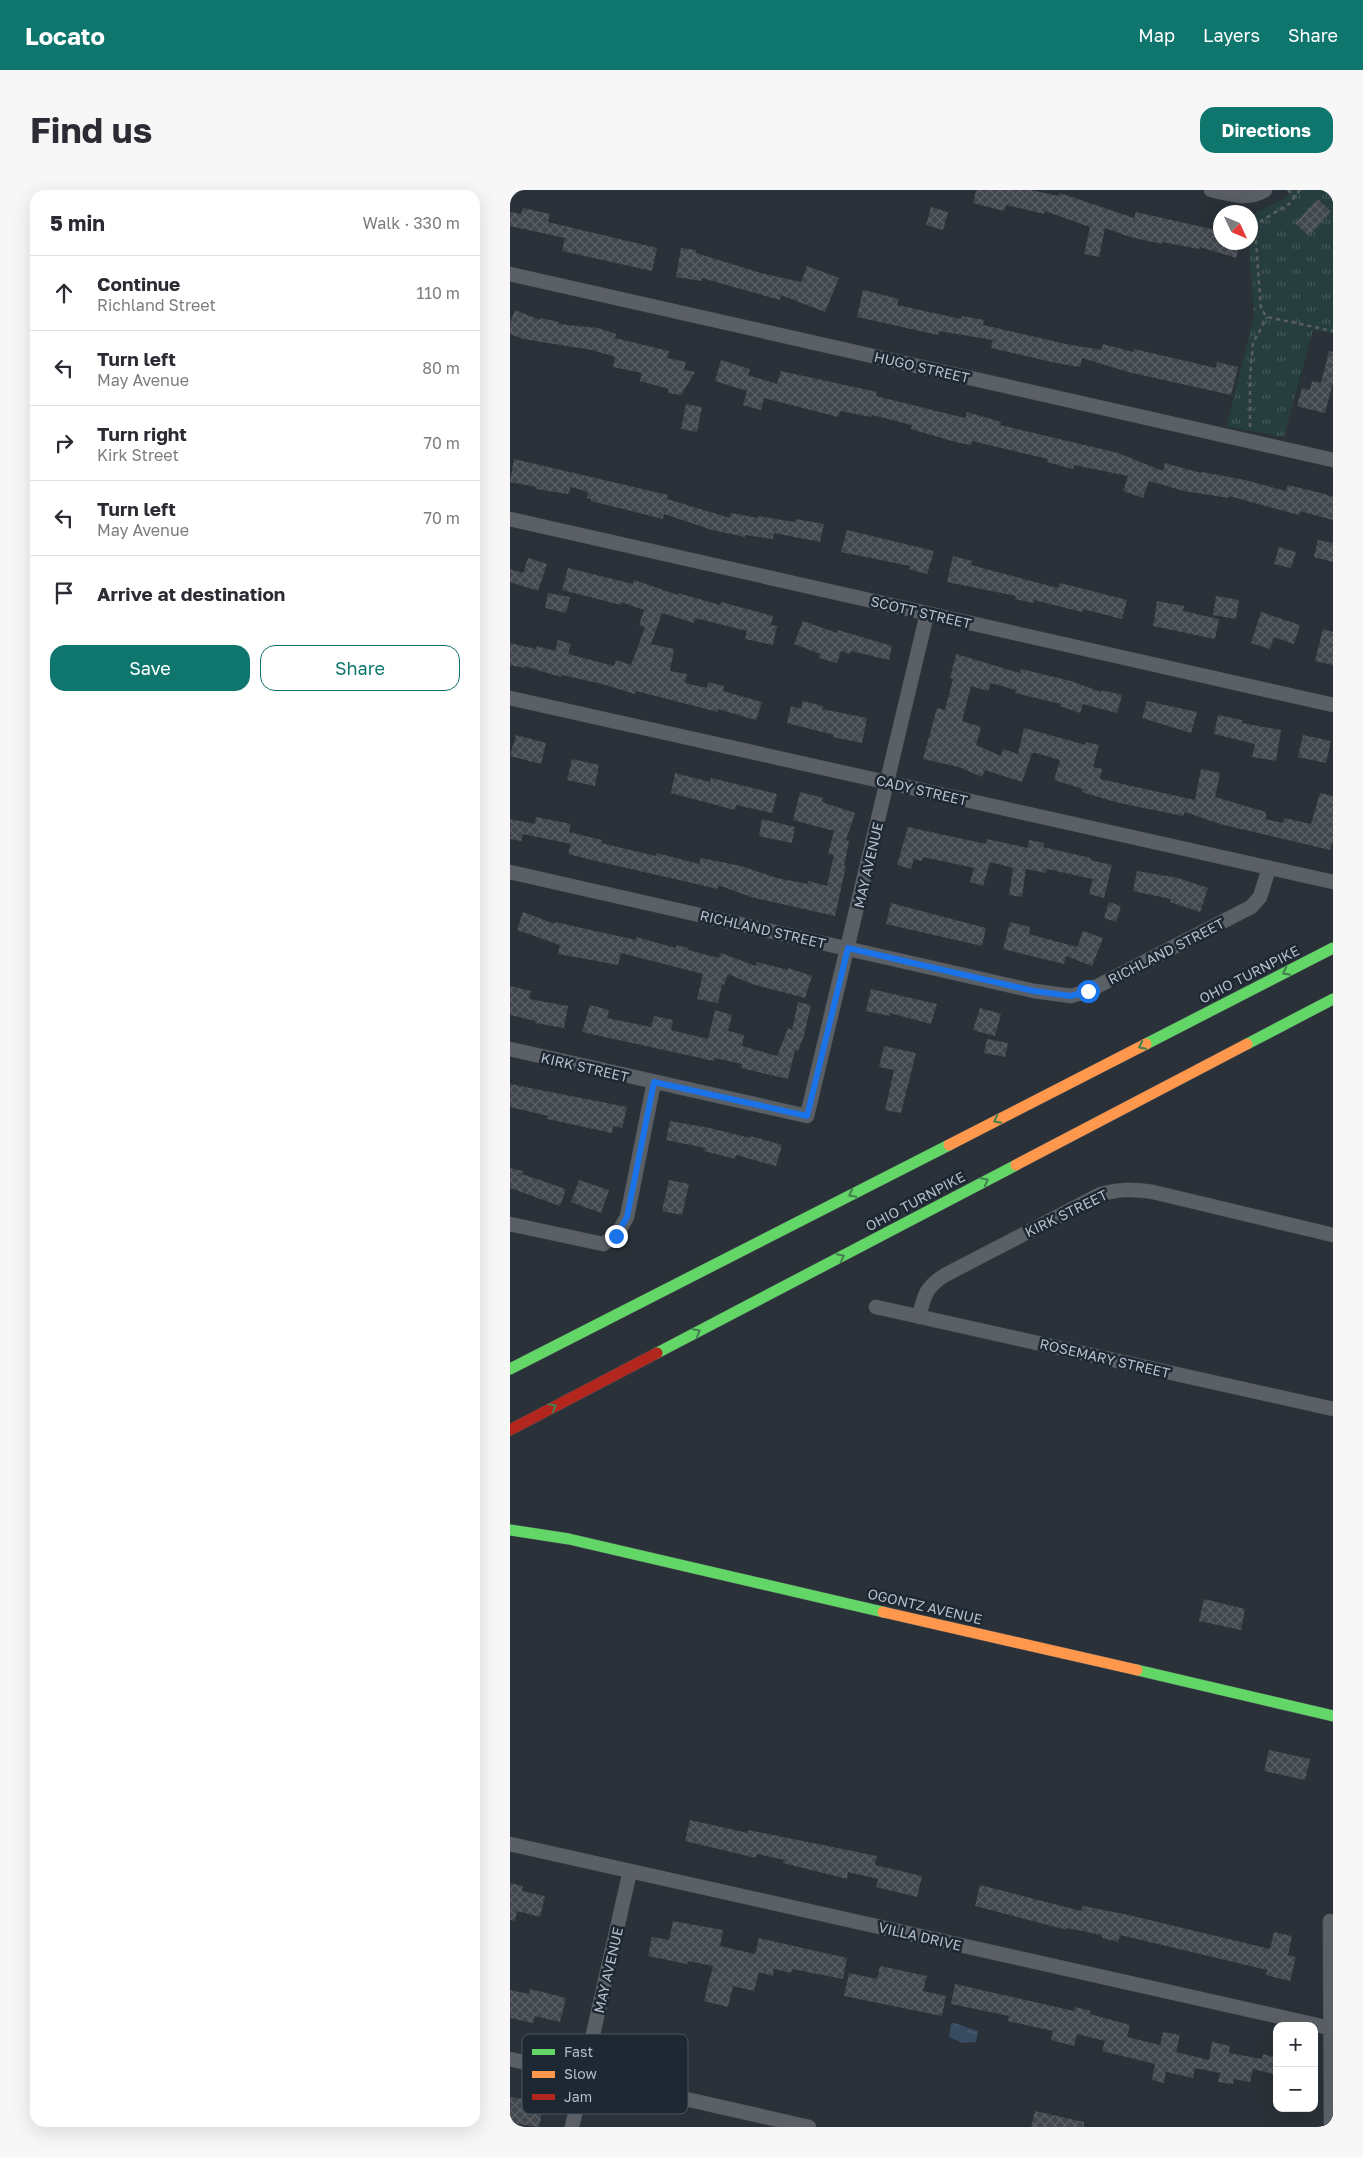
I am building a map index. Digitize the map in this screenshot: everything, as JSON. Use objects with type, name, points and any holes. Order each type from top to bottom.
[{"type":"main road","name":"OHIO TURNPIKE","points":[[510,1369],[1331,949]]},
{"type":"main road","name":"OHIO TURNPIKE","points":[[510,1430],[1332,999]]},
{"type":"main road","name":"OGONTZ AVENUE","points":[[510,1530],[569,1539],[1333,1716]]},
{"type":"street","points":[[1211,190],[1242,197],[1262,192]]},
{"type":"street","name":"HUGO STREET","points":[[510,274],[1333,460]]},
{"type":"street","name":"SCOTT STREET","points":[[510,519],[1333,704]]},
{"type":"street","name":"MAY AVENUE","points":[[807,1116],[928,614]]},
{"type":"street","name":"CADY STREET","points":[[510,698],[1333,882]]},
{"type":"street","name":"RICHLAND STREET","points":[[510,872],[1034,991],[1071,996],[1088,991],[1251,907],[1260,897],[1269,868]]},
{"type":"street","name":"KIRK STREET","points":[[510,1049],[807,1116]]},
{"type":"street","points":[[510,1224],[603,1244],[616,1236],[627,1217],[654,1082]]},
{"type":"street","name":"KIRK STREET","points":[[919,1317],[924,1297],[932,1284],[945,1275],[1101,1194],[1117,1189],[1152,1192],[1333,1235]]},
{"type":"street","name":"ROSEMARY STREET","points":[[876,1307],[1333,1409]]},
{"type":"street","name":"VILLA DRIVE","points":[[510,1844],[1330,2028]]},
{"type":"street","name":"MAY AVENUE","points":[[593,2034],[630,1871]]},
{"type":"street","points":[[1330,1921],[1331,2127]]},
{"type":"street","points":[[688,2099],[809,2127]]},
{"type":"street","name":"MAY AVENUE","points":[[572,2127],[575,2114]]},
{"type":"path","points":[[1288,190],[1295,197]]},
{"type":"path","points":[[1300,190],[1289,204],[1261,221],[1255,230],[1261,309],[1267,317],[1333,332]]},
{"type":"path","points":[[1247,440],[1252,420],[1250,377],[1254,343],[1267,317]]},
{"type":"green space","points":[[1290,190],[1333,190],[1333,334],[1313,330],[1284,437],[1227,426],[1254,315],[1249,250],[1258,250],[1258,212],[1286,198]]},
{"type":"water","points":[[954,2023],[978,2031],[976,2042],[963,2043],[949,2037],[951,2024]]},
{"type":"building","points":[[976,190],[1031,190],[1058,196],[1060,193],[1134,218],[1136,212],[1213,229],[1213,250],[1238,250],[1236,258],[1200,247],[1199,249],[1162,242],[1162,244],[1130,237],[1105,228],[1099,257],[1084,254],[1090,227],[1045,211],[1044,214],[1006,205],[1004,211],[973,203]]},
{"type":"building","points":[[1318,199],[1331,212],[1309,236],[1295,223]]},
{"type":"building","points":[[931,207],[948,212],[943,230],[926,225]]},
{"type":"building","points":[[523,208],[550,214],[548,222],[657,248],[652,271],[562,251],[565,238],[510,226],[510,212],[521,214]]},
{"type":"building","points":[[681,248],[696,250],[696,253],[761,273],[801,282],[807,266],[839,278],[825,312],[781,295],[780,300],[702,278],[701,281],[676,277]]},
{"type":"building","points":[[863,290],[899,299],[897,305],[961,319],[962,316],[984,320],[983,325],[1066,344],[1101,350],[1103,344],[1133,352],[1134,349],[1216,368],[1217,362],[1238,367],[1231,395],[1128,372],[1082,358],[1080,367],[1056,363],[991,348],[993,340],[939,331],[938,335],[857,317]]},
{"type":"building","points":[[515,310],[540,320],[541,318],[559,322],[558,324],[598,328],[616,334],[615,338],[669,351],[667,358],[686,362],[684,370],[695,372],[681,395],[668,393],[669,389],[640,381],[642,373],[613,367],[615,357],[592,350],[523,339],[510,334],[510,323]]},
{"type":"building","points":[[1329,351],[1333,352],[1333,382],[1325,413],[1297,406],[1302,388],[1310,390],[1312,381],[1321,383]]},
{"type":"building","points":[[721,360],[750,369],[748,375],[777,384],[781,371],[877,392],[876,396],[965,418],[967,412],[1001,422],[1000,425],[1118,453],[1163,471],[1165,463],[1201,473],[1245,480],[1286,491],[1288,485],[1321,493],[1333,497],[1333,520],[1300,511],[1299,515],[1229,496],[1229,498],[1184,491],[1149,481],[1143,498],[1123,491],[1128,476],[1074,465],[1073,469],[1047,462],[1048,459],[972,441],[971,445],[955,442],[911,429],[912,425],[872,415],[871,417],[840,411],[838,417],[764,398],[761,410],[743,405],[747,391],[715,381]]},
{"type":"building","points":[[686,404],[702,407],[697,432],[681,429]]},
{"type":"building","points":[[514,459],[668,495],[667,499],[730,518],[731,513],[758,518],[758,516],[795,522],[796,519],[824,524],[820,542],[774,533],[773,539],[745,535],[745,537],[712,530],[664,514],[663,519],[591,501],[591,499],[587,498],[588,492],[571,487],[568,494],[536,489],[537,487],[510,482]]},
{"type":"building","points":[[847,530],[934,551],[927,574],[909,569],[910,566],[841,552]]},
{"type":"building","points":[[1318,540],[1333,543],[1333,562],[1314,557]]},
{"type":"building","points":[[1279,547],[1296,552],[1291,568],[1274,564]]},
{"type":"building","points":[[953,556],[972,561],[971,565],[1058,588],[1060,583],[1127,600],[1122,619],[1083,609],[1082,612],[1034,600],[1033,603],[1015,599],[1016,596],[947,582]]},
{"type":"building","points":[[528,558],[547,564],[538,591],[510,582],[510,569],[523,573]]},
{"type":"building","points":[[568,568],[633,584],[634,580],[678,595],[678,593],[720,605],[721,602],[773,616],[771,625],[777,626],[773,645],[745,639],[747,631],[695,618],[694,623],[662,613],[651,644],[674,649],[670,671],[687,674],[685,683],[707,688],[708,682],[724,686],[723,691],[762,702],[756,720],[718,709],[718,712],[636,691],[635,694],[602,684],[562,675],[561,677],[524,666],[524,668],[510,665],[510,643],[536,649],[537,646],[555,651],[558,640],[571,644],[568,654],[614,666],[616,660],[631,665],[645,627],[639,625],[644,610],[621,602],[621,605],[562,590]]},
{"type":"building","points":[[548,593],[570,597],[566,613],[545,608]]},
{"type":"building","points":[[1216,596],[1239,600],[1236,619],[1213,615]]},
{"type":"building","points":[[1157,601],[1184,606],[1183,611],[1219,619],[1215,639],[1153,626]]},
{"type":"building","points":[[1261,612],[1300,625],[1294,644],[1274,637],[1270,649],[1251,643]]},
{"type":"building","points":[[803,621],[837,633],[838,630],[892,646],[889,660],[851,651],[850,654],[841,651],[837,663],[819,658],[820,654],[794,644]]},
{"type":"building","points":[[1323,629],[1333,632],[1333,665],[1315,661]]},
{"type":"building","points":[[956,654],[1020,673],[1021,669],[1071,681],[1101,692],[1102,690],[1122,695],[1117,713],[1083,704],[1080,713],[1060,706],[1061,704],[1015,693],[1016,690],[991,683],[988,691],[971,686],[962,721],[981,727],[976,745],[1001,756],[1003,749],[1018,754],[1024,728],[1086,745],[1086,742],[1099,745],[1093,767],[1102,769],[1100,779],[1195,800],[1201,769],[1220,773],[1215,797],[1266,812],[1266,819],[1283,823],[1284,818],[1311,824],[1320,793],[1333,796],[1333,841],[1330,850],[1220,824],[1185,812],[1183,816],[1115,802],[1082,792],[1083,789],[1054,780],[1060,760],[1036,753],[1032,753],[1022,782],[985,770],[982,777],[959,767],[923,759],[937,708],[945,710],[953,679],[950,678]]},
{"type":"building","points":[[803,701],[823,706],[822,709],[867,718],[862,743],[833,737],[834,735],[787,723],[791,706],[801,709]]},
{"type":"building","points":[[1147,701],[1197,712],[1191,733],[1142,718]]},
{"type":"building","points":[[1218,715],[1242,720],[1242,723],[1281,730],[1276,761],[1252,757],[1255,744],[1214,734]]},
{"type":"building","points":[[516,735],[546,743],[541,764],[510,756]]},
{"type":"building","points":[[1303,735],[1331,741],[1326,763],[1298,757]]},
{"type":"building","points":[[572,759],[599,765],[595,786],[567,780]]},
{"type":"building","points":[[675,773],[710,782],[711,778],[777,794],[772,813],[736,805],[735,810],[671,793]]},
{"type":"building","points":[[800,792],[823,798],[822,802],[855,813],[846,840],[849,841],[844,866],[846,866],[835,916],[751,897],[718,885],[718,889],[568,854],[571,844],[523,834],[521,841],[510,839],[510,819],[535,824],[536,817],[571,824],[569,832],[602,840],[601,843],[656,856],[657,853],[699,864],[701,858],[741,866],[777,878],[808,884],[808,881],[827,886],[834,855],[828,854],[834,831],[793,820]]},
{"type":"building","points":[[762,819],[795,827],[792,843],[759,836]]},
{"type":"building","points":[[908,827],[986,844],[987,839],[1028,848],[1029,840],[1044,843],[1043,847],[1112,865],[1104,898],[1089,894],[1093,879],[1047,869],[1046,873],[1026,869],[1022,897],[1009,895],[1013,868],[990,862],[983,886],[970,882],[974,868],[923,857],[922,861],[914,859],[911,869],[897,865]]},
{"type":"building","points":[[1137,871],[1178,878],[1208,888],[1200,912],[1170,902],[1171,899],[1133,891]]},
{"type":"building","points":[[1109,902],[1121,906],[1116,922],[1104,918]]},
{"type":"building","points":[[891,903],[986,928],[982,946],[886,924]]},
{"type":"building","points":[[523,912],[555,924],[555,922],[636,940],[636,937],[676,948],[676,945],[719,958],[721,953],[756,966],[757,962],[788,970],[788,968],[812,976],[805,998],[752,984],[728,974],[724,985],[722,984],[718,1003],[697,999],[703,974],[621,953],[618,965],[558,954],[560,945],[517,930]]},
{"type":"building","points":[[1010,922],[1030,927],[1029,934],[1077,947],[1083,931],[1103,938],[1092,966],[1066,956],[1064,964],[1003,949]]},
{"type":"building","points":[[510,986],[531,991],[529,999],[568,1006],[564,1028],[535,1023],[536,1021],[510,1015]]},
{"type":"building","points":[[871,989],[937,1004],[931,1024],[890,1013],[890,1016],[866,1011]]},
{"type":"building","points":[[798,1002],[811,1005],[804,1035],[798,1051],[795,1050],[788,1079],[741,1068],[742,1064],[715,1058],[714,1061],[582,1032],[590,1005],[609,1010],[607,1018],[651,1027],[654,1016],[673,1020],[671,1030],[708,1039],[715,1010],[732,1015],[728,1031],[744,1035],[742,1046],[777,1056],[788,1028],[792,1030]]},
{"type":"building","points":[[980,1008],[1001,1014],[995,1036],[973,1030]]},
{"type":"building","points":[[987,1039],[1008,1043],[1005,1057],[984,1053]]},
{"type":"building","points":[[884,1046],[916,1053],[901,1113],[885,1110],[894,1070],[879,1067]]},
{"type":"building","points":[[510,1084],[627,1107],[622,1128],[613,1126],[612,1133],[547,1119],[548,1116],[510,1107]]},
{"type":"building","points":[[670,1121],[750,1138],[751,1136],[782,1145],[776,1166],[736,1155],[735,1159],[704,1151],[705,1148],[666,1140]]},
{"type":"building","points":[[510,1168],[523,1171],[522,1174],[566,1189],[560,1206],[510,1188]]},
{"type":"building","points":[[579,1180],[609,1190],[601,1213],[571,1202]]},
{"type":"building","points":[[669,1180],[689,1184],[682,1215],[662,1211]]},
{"type":"building","points":[[1204,1599],[1245,1609],[1241,1630],[1199,1621]]},
{"type":"building","points":[[1269,1750],[1310,1759],[1305,1780],[1264,1771]]},
{"type":"building","points":[[690,1820],[748,1833],[748,1830],[877,1856],[875,1865],[922,1876],[917,1897],[876,1887],[878,1879],[848,1872],[847,1879],[783,1863],[784,1860],[757,1854],[756,1858],[685,1841]]},
{"type":"building","points":[[510,1883],[523,1886],[522,1891],[545,1896],[540,1917],[517,1911],[515,1921],[510,1920]]},
{"type":"building","points":[[980,1885],[1081,1911],[1083,1906],[1129,1915],[1270,1949],[1274,1932],[1292,1936],[1288,1955],[1296,1957],[1290,1981],[1266,1975],[1267,1970],[1217,1958],[1120,1935],[1118,1942],[1102,1938],[1102,1935],[1067,1928],[1067,1930],[975,1906]]},
{"type":"building","points":[[673,1921],[723,1930],[720,1946],[755,1954],[759,1938],[847,1958],[843,1979],[792,1969],[791,1973],[774,1969],[773,1976],[759,1972],[754,1991],[733,1986],[728,2007],[704,2001],[713,1966],[688,1961],[687,1964],[648,1956],[652,1937],[669,1940]]},
{"type":"building","points":[[880,1966],[927,1976],[923,1991],[946,1996],[942,2016],[844,1996],[849,1973],[877,1979]]},
{"type":"building","points":[[955,1984],[1074,2011],[1075,2007],[1091,2011],[1090,2014],[1130,2025],[1127,2037],[1160,2045],[1163,2032],[1180,2035],[1176,2052],[1209,2060],[1212,2042],[1230,2046],[1229,2053],[1262,2059],[1263,2054],[1273,2057],[1273,2074],[1253,2069],[1250,2082],[1234,2079],[1233,2084],[1218,2082],[1220,2073],[1195,2068],[1193,2078],[1166,2072],[1164,2083],[1152,2080],[1155,2064],[1102,2051],[1105,2041],[1077,2034],[1074,2046],[1051,2040],[1053,2031],[1008,2021],[1009,2016],[951,2004]]},
{"type":"building","points":[[530,1989],[566,1998],[560,2022],[535,2016],[533,2023],[510,2018],[510,1990],[529,1994]]},
{"type":"building","points":[[510,2097],[522,2099],[522,2114],[542,2114],[539,2127],[510,2123]]},
{"type":"building","points":[[1035,2111],[1084,2122],[1084,2127],[1031,2127]]},
{"type":"traffic: fast","points":[[1146,1044],[1333,948]]},
{"type":"traffic: fast","points":[[1247,1044],[1333,999]]},
{"type":"traffic: fast","points":[[510,1369],[949,1145]]},
{"type":"traffic: fast","points":[[657,1353],[1016,1165]]},
{"type":"traffic: fast","points":[[510,1530],[569,1539],[883,1612]]},
{"type":"traffic: fast","points":[[1137,1670],[1333,1716]]},
{"type":"traffic: slow","points":[[949,1145],[1146,1044]]},
{"type":"traffic: slow","points":[[1016,1165],[1247,1044]]},
{"type":"traffic: slow","points":[[883,1612],[1137,1670]]},
{"type":"traffic: jam","points":[[510,1430],[657,1353]]},
{"type":"route","points":[[616,1236],[627,1217],[654,1082],[807,1116],[848,948],[1034,991],[1071,996],[1088,991]]}]
